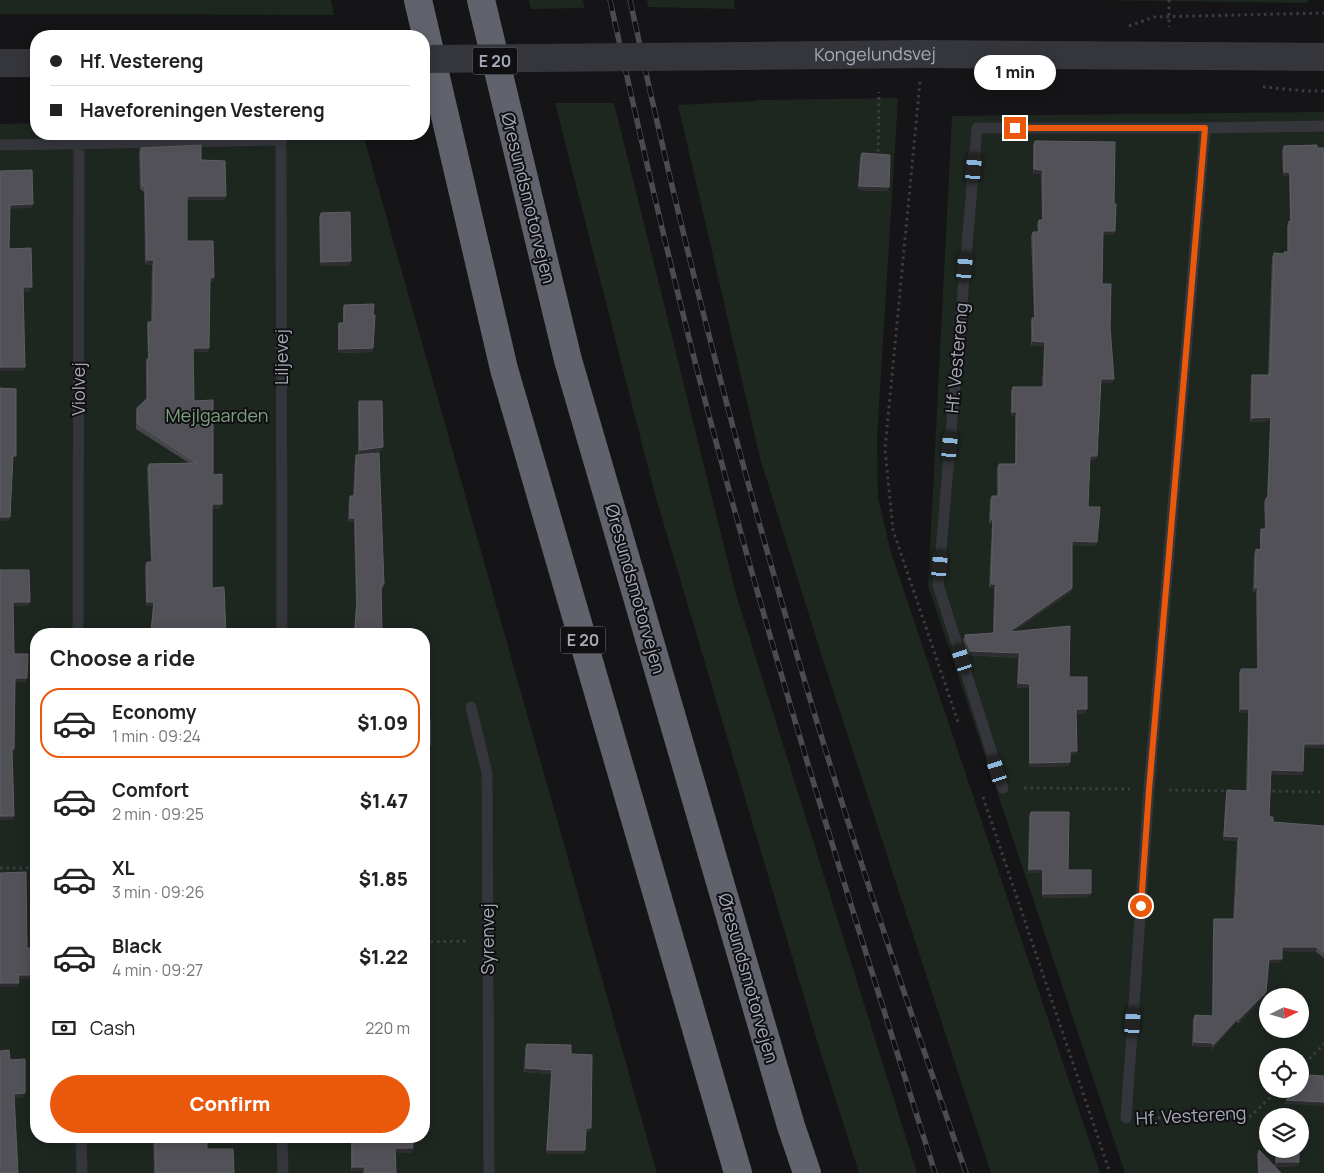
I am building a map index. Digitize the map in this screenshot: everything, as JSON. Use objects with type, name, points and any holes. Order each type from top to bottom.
[{"type":"highway","name":"E 20","points":[[418,0],[425,30]]},
{"type":"highway","name":"Øresundsmotorvejen","points":[[480,0],[568,360],[791,1126],[807,1173]]},
{"type":"highway","name":"E 20","points":[[430,51],[504,369],[738,1173]]},
{"type":"street","name":"Kongelundsvej","points":[[430,60],[922,54],[1324,57]]},
{"type":"street","points":[[0,63],[30,63]]},
{"type":"lane","points":[[1205,128],[1324,126]]},
{"type":"lane","name":"Hf. Vestereng","points":[[1003,788],[938,585],[977,128],[1205,128],[1149,790],[1126,1118]]},
{"type":"lane","name":"Liljevej","points":[[79,144],[281,140],[282,628]]},
{"type":"lane","points":[[0,145],[79,144]]},
{"type":"lane","name":"Violvej","points":[[78,628],[79,144]]},
{"type":"lane","name":"Syrenvej","points":[[471,707],[487,773],[489,1173]]},
{"type":"lane","points":[[81,1143],[82,1173]]},
{"type":"lane","points":[[282,1143],[283,1173]]},
{"type":"path","points":[[1088,55],[1129,25],[1154,17],[1324,13]]},
{"type":"path","points":[[878,158],[879,92]]},
{"type":"path","points":[[0,868],[30,868]]},
{"type":"path","points":[[430,942],[488,941]]},
{"type":"path","points":[[1309,1059],[1324,1044]]},
{"type":"path","name":"Hf. Vestereng","points":[[1126,1118],[1251,1116],[1270,1098]]},
{"type":"green space","points":[[0,0],[331,0],[334,15],[0,14]]},
{"type":"green space","points":[[529,0],[583,0],[585,8],[531,9]]},
{"type":"green space","points":[[647,0],[734,0],[735,9],[648,7]]},
{"type":"green space","points":[[1091,0],[1310,0],[1307,3]]},
{"type":"green space","points":[[898,98],[877,439],[878,497],[890,549],[1100,1173],[991,1173],[824,663],[760,458],[678,105],[755,100]]},
{"type":"green space","points":[[555,103],[614,103],[736,594],[917,1173],[859,1173],[818,1044],[654,491]]},
{"type":"green space","points":[[1324,112],[1324,1173],[1125,1173],[928,586],[952,116]]},
{"type":"green space","name":"Mejlgaarden","points":[[30,123],[30,140],[365,140],[657,1173],[0,1173],[0,124]]},
{"type":"building","points":[[1035,141],[1115,142],[1114,204],[1116,204],[1115,231],[1103,231],[1102,284],[1111,284],[1110,327],[1114,379],[1101,379],[1097,456],[1090,456],[1088,507],[1100,507],[1097,542],[1072,541],[1072,588],[1009,632],[1070,626],[1069,677],[1087,677],[1087,709],[1076,709],[1077,751],[1070,751],[1070,762],[1030,763],[1030,684],[1018,683],[1020,653],[970,651],[965,635],[994,633],[996,584],[991,584],[992,496],[999,496],[999,464],[1016,464],[1017,412],[1012,412],[1013,387],[1044,387],[1045,342],[1033,341],[1032,318],[1035,318],[1033,232],[1039,232],[1039,220],[1043,220],[1043,170],[1034,169]]},
{"type":"building","points":[[201,145],[201,160],[225,161],[226,196],[187,196],[187,241],[213,241],[214,277],[210,278],[209,348],[193,348],[194,401],[213,400],[213,475],[222,474],[222,504],[212,504],[212,588],[224,587],[226,628],[152,628],[154,602],[147,602],[147,562],[152,562],[149,464],[197,463],[138,424],[137,408],[148,398],[148,322],[153,322],[154,260],[147,260],[145,188],[142,185],[141,148]]},
{"type":"building","points":[[1317,145],[1317,148],[1324,148],[1324,744],[1304,744],[1303,771],[1271,770],[1269,817],[1273,817],[1273,822],[1324,826],[1324,953],[1317,947],[1282,947],[1282,959],[1269,959],[1266,988],[1259,988],[1259,999],[1213,1045],[1213,1043],[1194,1042],[1195,1015],[1213,1016],[1214,919],[1235,919],[1239,837],[1224,836],[1227,790],[1248,791],[1249,709],[1241,709],[1241,669],[1258,669],[1258,588],[1255,588],[1256,549],[1261,550],[1261,529],[1266,529],[1271,417],[1252,418],[1252,375],[1270,375],[1274,253],[1284,254],[1284,252],[1289,252],[1289,221],[1291,222],[1290,172],[1284,172],[1284,146]]},
{"type":"building","points":[[862,153],[890,155],[889,187],[859,186]]},
{"type":"building","points":[[32,170],[33,204],[10,205],[9,249],[31,248],[32,287],[23,287],[25,367],[0,367],[0,171]]},
{"type":"building","points":[[350,212],[351,261],[321,262],[321,213]]},
{"type":"building","points":[[374,304],[373,348],[339,349],[339,323],[344,323],[344,305]]},
{"type":"building","points":[[0,388],[16,389],[16,456],[13,456],[10,517],[0,517]]},
{"type":"building","points":[[359,401],[382,401],[383,447],[360,450]]},
{"type":"building","points":[[379,453],[384,584],[381,584],[382,628],[355,628],[357,601],[355,518],[350,518],[350,496],[355,496],[356,455]]},
{"type":"building","points":[[0,570],[29,570],[30,602],[13,602],[14,654],[28,654],[27,678],[15,678],[14,749],[12,750],[14,816],[0,816]]},
{"type":"building","points":[[1031,812],[1069,812],[1068,870],[1091,870],[1091,893],[1043,894],[1043,869],[1029,869]]},
{"type":"building","points":[[26,872],[27,948],[30,948],[30,975],[18,975],[19,983],[0,983],[0,873]]},
{"type":"building","points":[[527,1044],[571,1045],[571,1054],[592,1055],[591,1128],[586,1128],[585,1150],[547,1150],[552,1070],[526,1068]]},
{"type":"building","points":[[9,1050],[10,1060],[25,1059],[25,1093],[14,1094],[18,1173],[0,1173],[0,1051]]},
{"type":"building","points":[[1309,1076],[1324,1076],[1324,1102],[1286,1100],[1288,1098],[1309,1098]]},
{"type":"building","points":[[155,1143],[207,1143],[207,1149],[233,1149],[234,1173],[156,1173]]},
{"type":"building","points":[[352,1143],[413,1143],[413,1148],[395,1148],[396,1173],[365,1173],[365,1167],[352,1167]]},
{"type":"building","points":[[1259,1158],[1267,1158],[1281,1173],[1259,1173]]},
{"type":"building","points":[[1277,1158],[1299,1158],[1299,1162],[1277,1162]]},
{"type":"railway","points":[[610,0],[677,290],[746,553],[825,820],[935,1173]]},
{"type":"railway","points":[[630,0],[684,235],[766,547],[808,693],[851,831],[966,1173]]},
{"type":"route","points":[[1015,128],[1205,128],[1149,790],[1141,906]]}]
